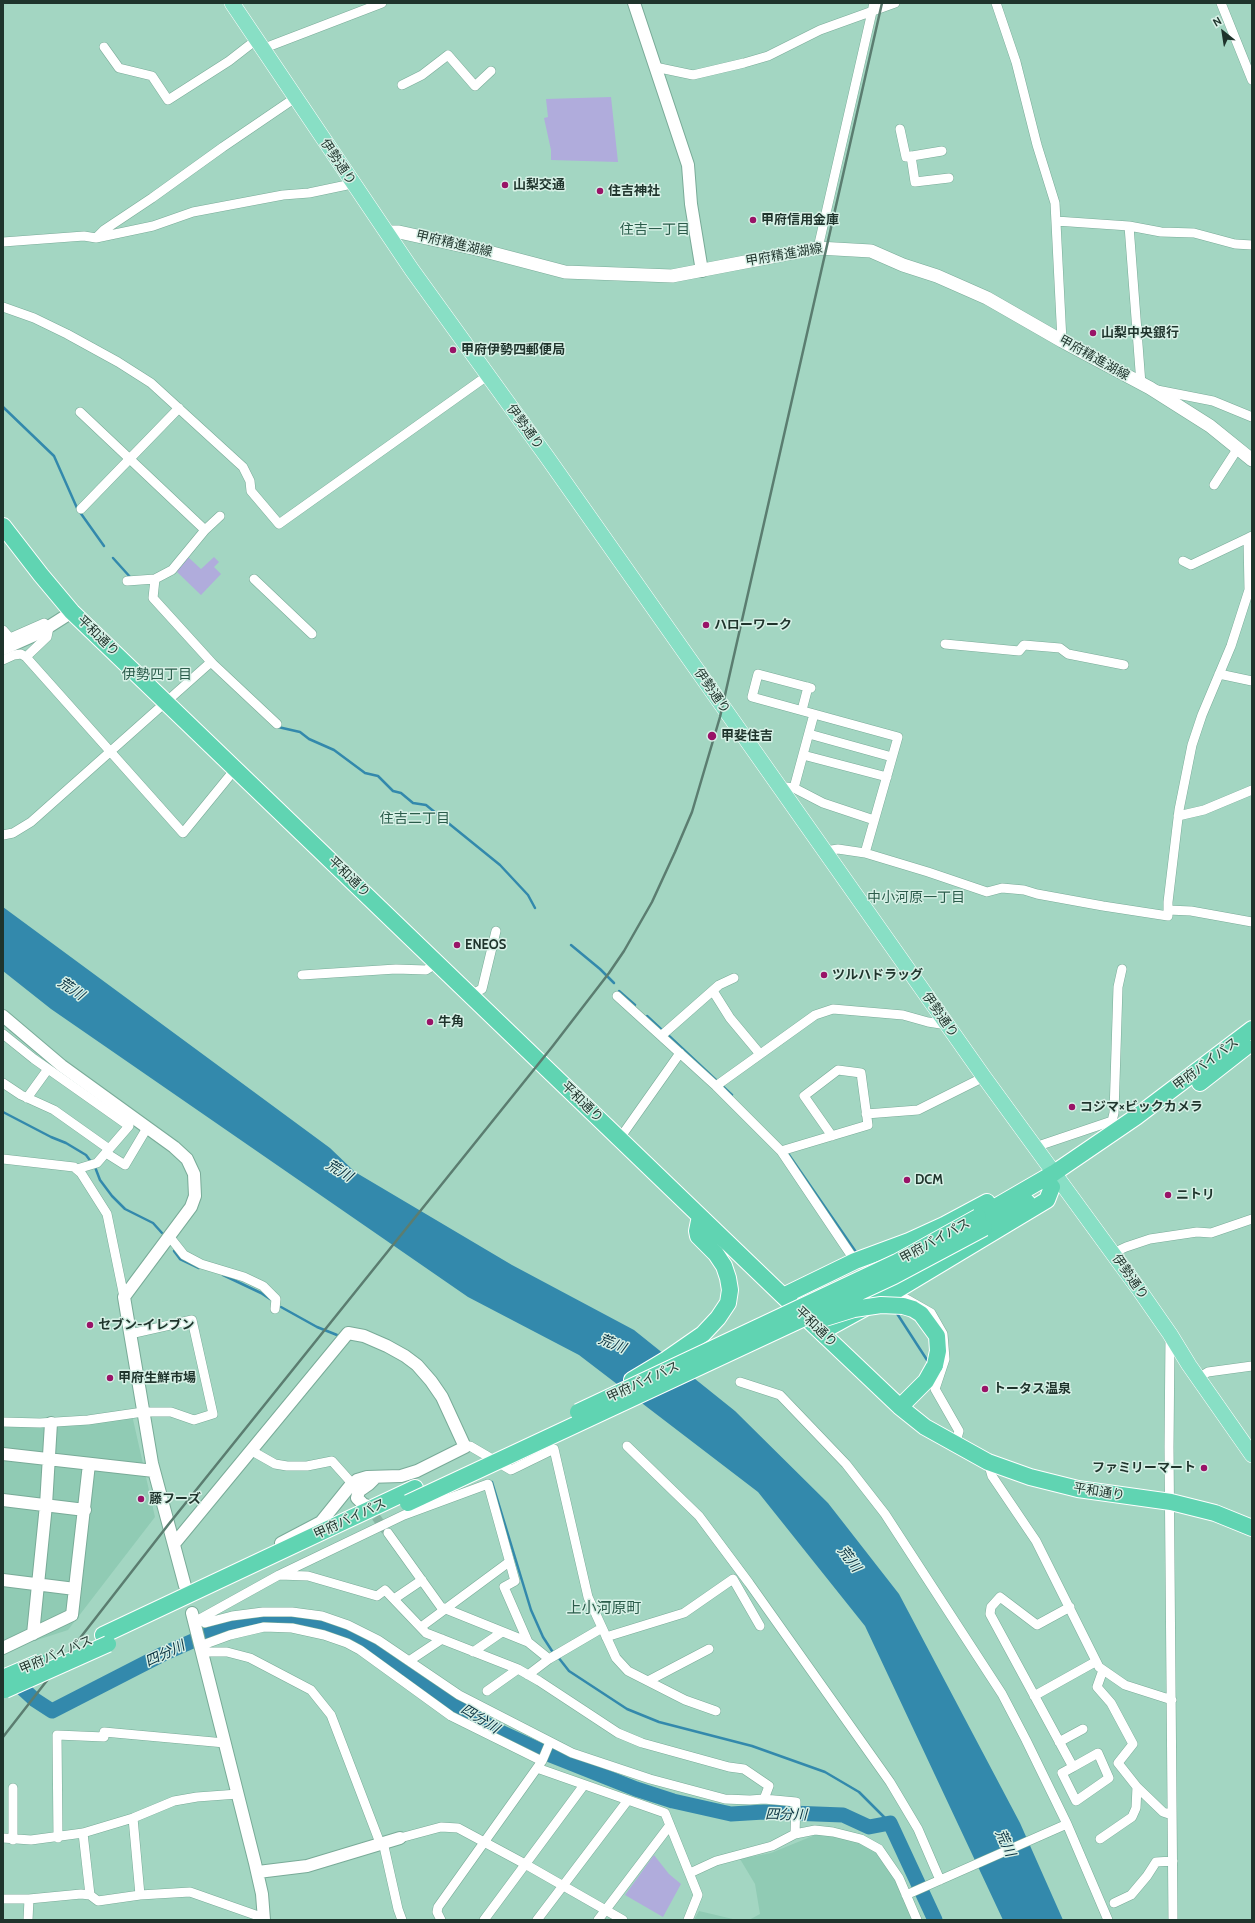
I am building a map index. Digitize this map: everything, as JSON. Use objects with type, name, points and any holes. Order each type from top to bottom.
[{"type":"highway","name":"平和通り","points":[[3,526],[72,612],[236,768],[783,1296],[900,1407],[925,1428],[988,1462],[1052,1484],[1171,1502],[1215,1513],[1252,1528]]},
{"type":"highway","name":"甲府バイパス","points":[[106,1640],[258,1562],[578,1413],[981,1222],[1001,1204],[1055,1181],[1252,1029]]},
{"type":"highway","name":"甲府バイパス","points":[[4,1686],[408,1504],[894,1276],[981,1222],[1055,1181],[1135,1131],[1227,1064],[1252,1043]]},
{"type":"highway","points":[[821,1332],[894,1292],[1047,1200],[1055,1181]]},
{"type":"highway","points":[[783,1296],[855,1261],[909,1241],[944,1225],[988,1202],[1001,1204]]},
{"type":"highway","points":[[578,1413],[667,1359],[703,1334],[718,1318],[728,1303],[730,1290],[724,1266],[716,1254],[698,1236],[697,1231],[700,1216]]},
{"type":"highway","points":[[719,1359],[731,1360],[785,1334],[839,1313],[871,1306],[892,1304],[913,1309],[921,1314],[937,1336],[938,1351],[935,1365],[926,1381],[900,1407]]},
{"type":"main road","name":"伊勢通り","points":[[232,3],[351,182],[487,376],[1035,1148],[1055,1181],[1113,1253],[1252,1455]]},
{"type":"main road","name":"甲府精進湖線","points":[[386,232],[399,232],[474,248],[565,272],[672,276],[702,271],[758,258],[818,248],[871,251],[903,265],[937,276],[987,298],[1145,386],[1210,426],[1252,460]]},
{"type":"street","points":[[104,47],[119,68],[152,76],[168,100],[229,61],[259,45],[382,3]]},
{"type":"street","points":[[634,3],[688,165],[691,204],[702,271]]},
{"type":"street","points":[[655,68],[693,75],[744,63],[768,56],[820,30],[874,7],[894,3]]},
{"type":"street","points":[[996,3],[1016,62],[1035,137],[1055,203],[1062,341]]},
{"type":"street","points":[[1221,3],[1252,80]]},
{"type":"street","points":[[818,248],[874,7]]},
{"type":"street","points":[[402,85],[422,75],[448,55],[475,86],[491,71]]},
{"type":"street","points":[[96,238],[104,230],[295,98]]},
{"type":"street","points":[[900,129],[906,157],[942,152]]},
{"type":"street","points":[[911,156],[915,182],[950,178]]},
{"type":"street","points":[[3,242],[84,236],[96,238],[153,226],[193,212],[283,195],[309,193],[347,185],[351,182]]},
{"type":"street","points":[[1056,220],[1128,226],[1161,232],[1194,233],[1235,244],[1252,245]]},
{"type":"street","points":[[1128,226],[1145,386],[1213,401],[1252,417]]},
{"type":"street","points":[[3,307],[34,318],[118,362],[151,383],[243,467],[250,481],[251,491],[279,524],[487,376]]},
{"type":"street","points":[[81,509],[179,408]]},
{"type":"street","points":[[80,412],[205,530]]},
{"type":"street","points":[[1214,485],[1238,448]]},
{"type":"street","points":[[127,581],[155,579],[172,570],[205,530],[220,516]]},
{"type":"street","points":[[825,851],[838,849],[865,853],[987,892],[1002,888],[1024,890],[1102,906],[1168,916],[1178,816],[1192,745],[1231,646],[1250,590],[1250,537],[1191,565],[1183,561]]},
{"type":"street","points":[[155,579],[153,598],[211,662],[277,724]]},
{"type":"street","points":[[254,579],[312,634]]},
{"type":"street","points":[[3,649],[39,633],[72,612]]},
{"type":"street","points":[[3,630],[7,640],[44,623],[49,627]]},
{"type":"street","points":[[26,657],[47,637],[49,627]]},
{"type":"street","points":[[945,644],[1019,651],[1024,645],[1060,648],[1068,654],[1124,665]]},
{"type":"street","points":[[3,660],[14,655],[21,654],[26,657],[183,833],[236,768]]},
{"type":"street","points":[[3,835],[13,834],[32,822],[109,751],[211,662]]},
{"type":"street","points":[[802,710],[810,688],[758,674],[752,697],[898,737],[865,853]]},
{"type":"street","points":[[1219,674],[1252,680]]},
{"type":"street","points":[[794,788],[814,714]]},
{"type":"street","points":[[809,734],[892,757]]},
{"type":"street","points":[[803,754],[886,777]]},
{"type":"street","points":[[778,786],[794,788],[823,803],[874,820]]},
{"type":"street","points":[[1178,816],[1204,810],[1252,790]]},
{"type":"street","points":[[1168,910],[1191,911],[1252,922]]},
{"type":"street","points":[[470,995],[482,989],[496,931]]},
{"type":"street","points":[[302,975],[396,969],[426,970],[437,963]]},
{"type":"street","points":[[1035,1148],[1112,1120],[1114,1113],[1115,1042],[1118,987],[1122,969]]},
{"type":"street","points":[[661,1036],[719,985],[734,978]]},
{"type":"street","points":[[713,991],[730,1018],[760,1054]]},
{"type":"street","points":[[617,996],[716,1086],[781,1151],[855,1261]]},
{"type":"street","points":[[716,1086],[815,1015],[833,1009],[903,1015],[928,1022],[947,1025]]},
{"type":"street","points":[[3,1016],[62,1066],[174,1147],[187,1159],[194,1174],[195,1196],[191,1207],[124,1297]]},
{"type":"street","points":[[3,1034],[48,1069],[129,1126],[97,1163],[77,1169]]},
{"type":"street","points":[[620,1138],[680,1053]]},
{"type":"street","points":[[27,1098],[48,1069]]},
{"type":"street","points":[[781,1151],[832,1136],[868,1125],[861,1073],[838,1070],[804,1096],[832,1136]]},
{"type":"street","points":[[866,1114],[918,1110],[984,1077]]},
{"type":"street","points":[[3,1083],[27,1098],[54,1110],[125,1165],[147,1128]]},
{"type":"street","points":[[3,1159],[74,1167],[81,1173],[107,1214],[124,1297],[154,1471],[185,1586]]},
{"type":"street","points":[[1113,1253],[1126,1246],[1150,1239],[1197,1232],[1211,1233],[1252,1219]]},
{"type":"street","points":[[169,1236],[184,1255],[201,1264],[244,1277],[263,1286],[276,1299],[275,1309]]},
{"type":"street","points":[[894,1292],[931,1313],[943,1334],[945,1359],[935,1389],[959,1431],[956,1446]]},
{"type":"street","points":[[3,1422],[51,1423],[143,1412],[171,1412],[194,1420],[213,1414],[192,1320],[130,1334]]},
{"type":"street","points":[[174,1544],[348,1333],[364,1336],[387,1346],[417,1366],[431,1381],[442,1397],[465,1447]]},
{"type":"street","points":[[1170,1334],[1169,1447],[1171,1502],[1173,1920]]},
{"type":"street","points":[[1198,1378],[1208,1372],[1252,1366]]},
{"type":"street","points":[[740,1382],[780,1395],[846,1464],[885,1514],[1002,1694],[1067,1824],[1108,1920]]},
{"type":"street","points":[[32,1634],[46,1506],[51,1423]]},
{"type":"street","points":[[258,1562],[278,1545],[321,1522],[350,1486],[357,1480],[376,1477],[400,1476],[470,1446],[511,1470],[554,1449],[588,1597],[616,1658],[628,1671],[685,1700],[716,1711]]},
{"type":"street","points":[[627,1446],[699,1516],[749,1583],[890,1782],[918,1829],[940,1880]]},
{"type":"street","points":[[252,1451],[276,1464],[287,1466],[307,1466],[332,1460],[349,1480]]},
{"type":"street","points":[[3,1454],[154,1471]]},
{"type":"street","points":[[988,1462],[992,1476],[1036,1541],[1095,1662],[1103,1670],[1125,1684],[1172,1700]]},
{"type":"street","points":[[3,1648],[72,1615],[89,1464]]},
{"type":"street","points":[[373,1508],[359,1502],[357,1498],[359,1491],[376,1477]]},
{"type":"street","points":[[196,1621],[279,1575],[404,1515],[488,1484],[515,1581],[504,1587],[528,1642]]},
{"type":"street","points":[[3,1500],[85,1510]]},
{"type":"street","points":[[388,1533],[441,1607],[528,1642],[550,1658]]},
{"type":"street","points":[[421,1627],[509,1562]]},
{"type":"street","points":[[279,1575],[308,1576],[377,1596],[385,1590],[426,1633],[528,1675],[618,1733],[642,1743],[729,1767],[744,1769],[769,1786],[764,1799]]},
{"type":"street","points":[[528,1675],[560,1652],[604,1633],[684,1612],[733,1579],[760,1626]]},
{"type":"street","points":[[3,1580],[75,1589]]},
{"type":"street","points":[[394,1599],[422,1580]]},
{"type":"street","points":[[1070,1608],[1037,1625],[1000,1597],[991,1607],[990,1614],[1072,1768]]},
{"type":"street","points":[[196,1621],[205,1623],[232,1616],[263,1612],[292,1612],[322,1616],[348,1625],[366,1634],[409,1661],[459,1695],[550,1744],[572,1753],[688,1791],[725,1799],[764,1799],[796,1802],[794,1823],[795,1834]]},
{"type":"street","points":[[3,1899],[29,1899],[81,1894],[90,1895],[98,1901],[140,1895],[190,1892],[264,1919],[258,1872],[201,1649],[196,1621]]},
{"type":"street","points":[[201,1649],[230,1635],[264,1627],[292,1628],[324,1634],[347,1642],[451,1716],[584,1785],[665,1813],[698,1895],[688,1920]]},
{"type":"street","points":[[473,1652],[502,1632]]},
{"type":"street","points":[[409,1661],[442,1639]]},
{"type":"street","points":[[201,1649],[227,1652],[250,1658],[311,1690],[331,1715],[382,1843],[402,1920]]},
{"type":"street","points":[[648,1681],[709,1649]]},
{"type":"street","points":[[1034,1696],[1095,1662]]},
{"type":"street","points":[[487,1691],[518,1670]]},
{"type":"street","points":[[1103,1670],[1097,1687],[1111,1703],[1133,1744],[1118,1763],[1137,1787],[1163,1812],[1172,1815]]},
{"type":"street","points":[[1059,1742],[1083,1729]]},
{"type":"street","points":[[58,1838],[57,1735],[104,1737],[104,1732],[225,1743]]},
{"type":"street","points":[[441,1920],[437,1912],[438,1907],[541,1763],[550,1744]]},
{"type":"street","points":[[1098,1753],[1109,1778],[1076,1801],[1062,1774],[1072,1768],[1098,1753]]},
{"type":"street","points":[[484,1920],[584,1785]]},
{"type":"street","points":[[1100,1839],[1132,1817],[1136,1808],[1137,1787]]},
{"type":"street","points":[[13,1788],[13,1840]]},
{"type":"street","points":[[3,1838],[13,1840],[58,1838],[83,1833],[133,1818],[174,1801],[197,1797],[238,1794]]},
{"type":"street","points":[[537,1920],[628,1800]]},
{"type":"street","points":[[133,1818],[140,1895]]},
{"type":"street","points":[[906,1895],[1067,1824]]},
{"type":"street","points":[[598,1920],[670,1825]]},
{"type":"street","points":[[258,1872],[307,1866],[441,1827],[458,1828],[623,1920]]},
{"type":"street","points":[[690,1873],[716,1861],[772,1846],[795,1834],[814,1830],[832,1832],[861,1839],[879,1849],[899,1878],[917,1920]]},
{"type":"street","points":[[83,1833],[90,1895]]},
{"type":"street","points":[[1114,1903],[1131,1895],[1147,1876],[1156,1862],[1173,1861]]},
{"type":"street","points":[[28,1920],[29,1899]]},
{"type":"shaded area","points":[[611,97],[618,162],[551,160],[551,150],[544,118],[548,117],[546,99]]},
{"type":"shaded area","points":[[188,557],[201,569],[214,557],[219,562],[214,567],[221,574],[201,595],[176,571]]},
{"type":"shaded area","points":[[132,1415],[155,1517],[68,1630],[3,1651],[3,1426]]},
{"type":"shaded area","points":[[820,1833],[859,1842],[871,1847],[885,1863],[898,1885],[913,1920],[749,1920],[760,1914],[755,1884],[740,1859],[771,1853]]},
{"type":"shaded area","points":[[654,1855],[669,1874],[681,1884],[663,1917],[625,1895]]},
{"type":"shaded area","points":[[699,1911],[737,1920],[694,1920]]},
{"type":"water","name":"荒川","points":[[3,907],[330,1148],[355,1172],[512,1265],[634,1330],[735,1411],[828,1503],[899,1594],[1020,1823],[1063,1920],[1003,1920],[865,1626],[758,1492],[579,1355],[468,1297],[51,1009],[3,971]]},
{"type":"waterway","points":[[3,407],[54,456],[77,508],[104,546]]},
{"type":"waterway","points":[[113,558],[131,578]]},
{"type":"waterway","points":[[278,727],[300,732],[309,739],[334,750],[365,773],[378,776],[393,791],[401,793],[413,803],[426,805],[500,865],[528,895],[535,908]]},
{"type":"waterway","points":[[571,945],[600,969],[614,983]]},
{"type":"waterway","points":[[619,991],[635,1005]]},
{"type":"waterway","points":[[647,1016],[662,1030]]},
{"type":"waterway","points":[[668,1035],[732,1095]]},
{"type":"waterway","points":[[3,1112],[51,1137],[66,1143],[86,1155],[95,1167],[100,1180],[112,1196],[125,1209],[153,1223],[162,1233]]},
{"type":"waterway","points":[[787,1152],[858,1255]]},
{"type":"waterway","points":[[174,1251],[180,1259],[199,1268]]},
{"type":"waterway","points":[[223,1275],[261,1293],[270,1299]]},
{"type":"waterway","points":[[281,1307],[317,1327],[337,1335]]},
{"type":"waterway","points":[[896,1312],[929,1363]]},
{"type":"waterway","points":[[492,1482],[531,1610],[543,1637],[554,1654]]},
{"type":"waterway","name":"四分川","points":[[9,1676],[35,1700],[52,1711],[163,1654],[204,1636],[237,1626],[269,1620],[326,1626],[355,1639],[421,1684],[494,1729],[548,1754],[636,1789],[673,1801],[731,1814],[764,1812],[843,1815],[869,1827],[890,1823],[935,1920]]},
{"type":"waterway","points":[[558,1657],[569,1671],[627,1709],[659,1722],[752,1746],[825,1772],[859,1792],[890,1823]]},
{"type":"tunnel","points":[[368,1506],[386,1531]]},
{"type":"railway","points":[[3,1737],[168,1525],[552,1047],[609,973],[624,951],[652,902],[692,812],[720,717],[882,3]]},
{"type":"place","name":"山梨交通","points":[[505,185]]},
{"type":"place","name":"住吉神社","points":[[600,191]]},
{"type":"place","name":"甲府信用金庫","points":[[753,220]]},
{"type":"place","name":"山梨中央銀行","points":[[1093,333]]},
{"type":"place","name":"甲府伊勢四郵便局","points":[[453,350]]},
{"type":"place","name":"ハローワーク","points":[[706,625]]},
{"type":"place","name":"甲斐住吉","points":[[712,736]]},
{"type":"place","name":"ENEOS","points":[[457,945]]},
{"type":"place","name":"ツルハドラッグ","points":[[824,975]]},
{"type":"place","name":"牛角","points":[[430,1022]]},
{"type":"place","name":"コジマ×ビックカメラ","points":[[1072,1107]]},
{"type":"place","name":"DCM","points":[[907,1180]]},
{"type":"place","name":"ニトリ","points":[[1168,1195]]},
{"type":"place","name":"セブン-イレブン","points":[[90,1325]]},
{"type":"place","name":"甲府生鮮市場","points":[[110,1378]]},
{"type":"place","name":"トータス温泉","points":[[985,1389]]},
{"type":"place","name":"ファミリーマート","points":[[1204,1468]]},
{"type":"place","name":"藤フーズ","points":[[141,1499]]},
{"type":"district","name":"住吉一丁目","points":[[655,230]]},
{"type":"district","name":"伊勢四丁目","points":[[157,675]]},
{"type":"district","name":"住吉二丁目","points":[[415,819]]},
{"type":"district","name":"中小河原一丁目","points":[[916,898]]},
{"type":"district","name":"上小河原町","points":[[604,1609]]}]
